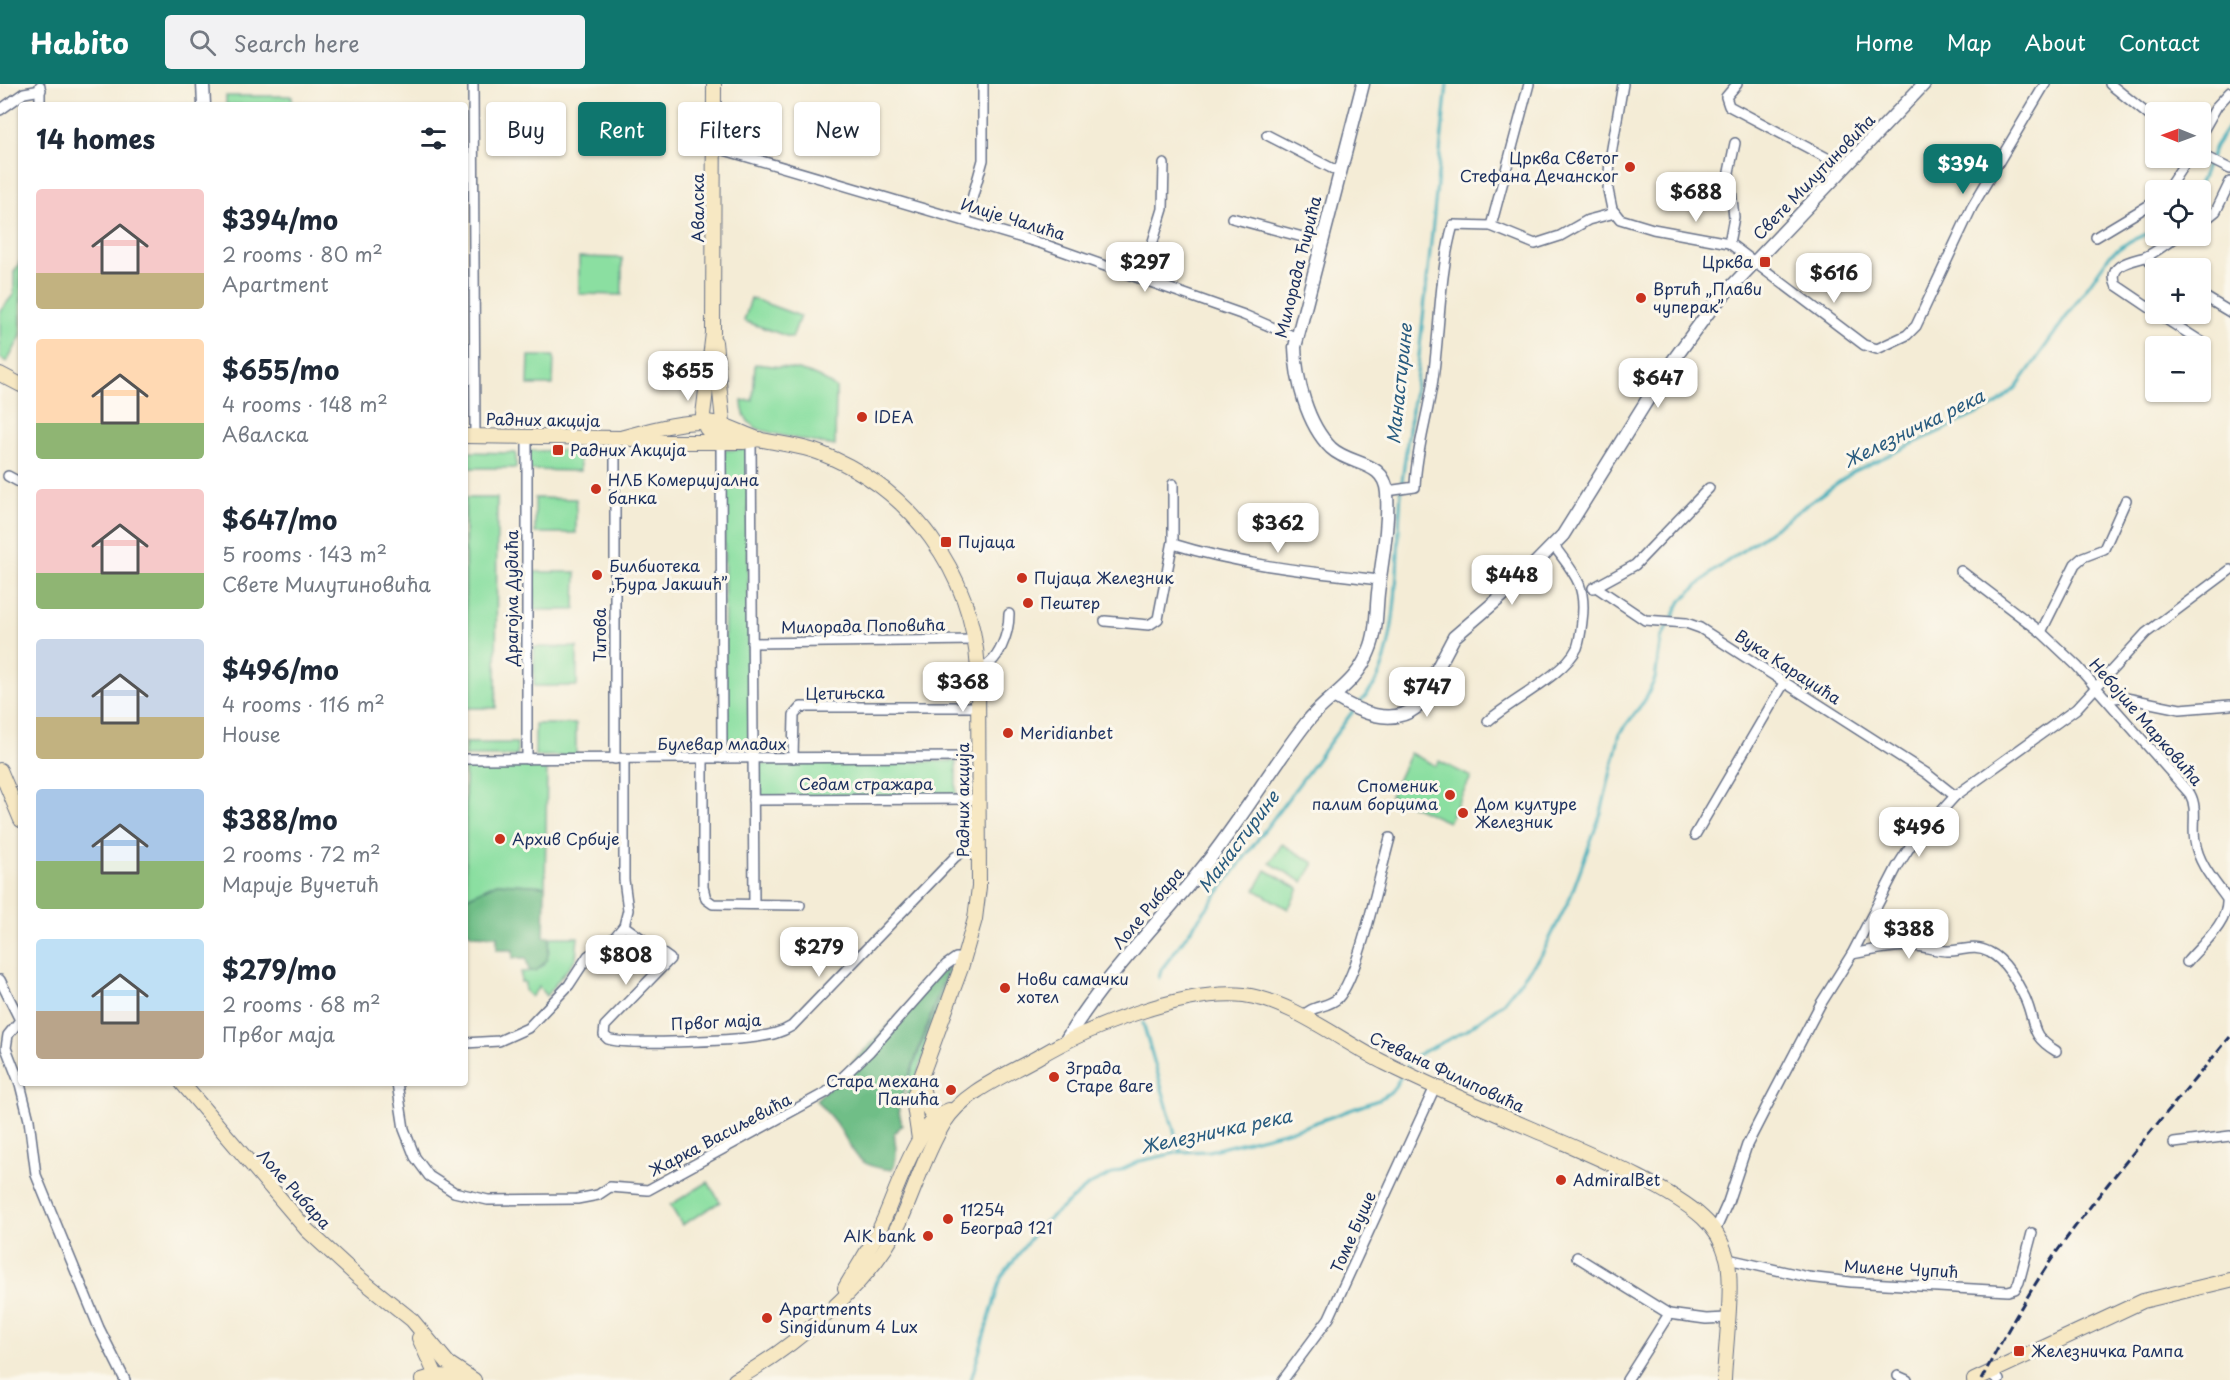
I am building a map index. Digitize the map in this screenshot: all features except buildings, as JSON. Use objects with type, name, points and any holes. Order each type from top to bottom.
[{"type":"main road","name":"Авалска","points":[[714,84],[714,102]]},
{"type":"main road","name":"Авалска","points":[[704,422],[713,333],[714,156]]},
{"type":"main road","name":"Авалска","points":[[713,333],[725,425],[719,442]]},
{"type":"main road","points":[[0,374],[18,383]]},
{"type":"main road","points":[[659,428],[689,413],[697,404],[707,382]]},
{"type":"main road","name":"Радних акција","points":[[618,438],[659,428],[704,422],[725,425],[755,440]]},
{"type":"main road","points":[[704,422],[712,437],[719,442]]},
{"type":"main road","name":"Радних акција","points":[[470,436],[618,438],[642,442],[755,440],[815,451],[880,485],[895,498],[927,531],[945,559],[965,601],[975,640],[978,669],[980,844],[977,906],[964,959],[913,1099],[934,1122],[878,1231],[840,1298]]},
{"type":"main road","points":[[0,770],[18,813]]},
{"type":"main road","name":"Стевана Филиповића","points":[[1066,1040],[1152,1009],[1213,996],[1252,997],[1269,1001],[1420,1080],[1639,1179],[1689,1207],[1715,1231],[1728,1259],[1724,1380]]},
{"type":"main road","name":"Лоле Рибара","points":[[735,1380],[796,1340],[868,1271],[891,1237],[934,1122],[973,1094],[1066,1040]]},
{"type":"main road","name":"Лоле Рибара","points":[[185,1086],[307,1230],[422,1330],[440,1376],[470,1378]]},
{"type":"main road","points":[[1974,1380],[1992,1378],[2143,1301],[2230,1280]]},
{"type":"street","points":[[203,84],[204,102]]},
{"type":"street","points":[[470,436],[473,84]]},
{"type":"street","points":[[966,220],[983,160],[983,84]]},
{"type":"street","points":[[1491,226],[1529,84]]},
{"type":"street","points":[[1623,84],[1610,160],[1608,190],[1615,213],[1626,223],[1729,243],[1870,348],[1887,346],[1907,335],[1916,326],[1951,247],[1972,207],[2045,84]]},
{"type":"street","points":[[1737,84],[1726,97],[1729,106],[1846,168]]},
{"type":"street","name":"Свете Милутиновића","points":[[1335,697],[1362,713],[1374,716],[1395,715],[1417,707],[1454,637],[1554,546],[1574,519],[1680,348],[1713,306],[1924,84]]},
{"type":"street","points":[[2110,84],[2145,112]]},
{"type":"street","name":"Милорада Ћирића","points":[[1361,85],[1297,338],[1298,381],[1322,435],[1336,452],[1375,469],[1391,490]]},
{"type":"street","points":[[0,111],[24,93],[40,87]]},
{"type":"street","points":[[2211,117],[2230,92]]},
{"type":"street","points":[[1267,135],[1339,172]]},
{"type":"street","points":[[1729,243],[1734,217],[1729,172],[1735,143]]},
{"type":"street","name":"Илије Чалића","points":[[745,156],[966,220],[1142,277],[1297,338]]},
{"type":"street","points":[[2211,159],[2230,168]]},
{"type":"street","points":[[1142,277],[1163,209],[1164,164]]},
{"type":"street","points":[[2211,215],[2216,211],[2230,182]]},
{"type":"street","points":[[2096,237],[2145,208]]},
{"type":"street","points":[[1335,697],[1357,672],[1370,650],[1391,490],[1415,487],[1419,444],[1433,382],[1440,306],[1452,227],[1459,223],[1491,226],[1535,244],[1560,236],[1588,220],[1615,213]]},
{"type":"street","points":[[1232,218],[1321,242]]},
{"type":"street","points":[[2145,305],[2119,288],[2113,280],[2115,271],[2124,263],[2148,256],[2163,246]]},
{"type":"street","points":[[2211,301],[2230,312]]},
{"type":"street","points":[[2174,324],[2193,336]]},
{"type":"street","name":"Драгојла Дудића","points":[[527,437],[527,759]]},
{"type":"street","name":"Титова","points":[[618,438],[620,759],[624,875],[628,910],[624,927]]},
{"type":"street","points":[[754,904],[752,642],[755,440]]},
{"type":"street","points":[[719,442],[722,758]]},
{"type":"street","points":[[8,476],[18,481]]},
{"type":"street","points":[[1105,621],[1145,625],[1156,621],[1173,544],[1173,484]]},
{"type":"street","points":[[1582,592],[1596,587],[1635,565],[1709,488]]},
{"type":"street","points":[[2041,632],[2075,564],[2083,557],[2104,549],[2126,500]]},
{"type":"street","points":[[1173,544],[1224,558],[1270,567],[1380,580]]},
{"type":"street","points":[[1488,721],[1510,702],[1556,673],[1573,654],[1579,641],[1583,612],[1582,592],[1578,577],[1554,546]]},
{"type":"street","points":[[1715,1231],[1728,1202],[1747,1145],[1820,1005],[1852,954],[1897,867],[1929,823],[1954,796],[2076,709],[2146,633],[2230,570]]},
{"type":"street","name":"Небојше Марковића","points":[[1961,571],[2041,632],[2097,686],[2190,794],[2194,806],[2196,847],[2201,862],[2227,898],[2224,917],[2187,962]]},
{"type":"street","name":"Вука Караџића","points":[[1596,587],[1632,613],[1651,621],[1682,623],[1700,628],[1926,773],[1954,796]]},
{"type":"street","points":[[978,669],[991,662],[1001,646],[1007,632],[1009,614]]},
{"type":"street","name":"Милорада Поповића","points":[[752,642],[975,640]]},
{"type":"street","points":[[1695,835],[1784,683]]},
{"type":"street","name":"Лоле Рибара","points":[[1066,1040],[1086,1007],[1217,849],[1306,724],[1335,697]]},
{"type":"street","points":[[2108,699],[2121,697],[2180,709],[2230,705]]},
{"type":"street","name":"Цетињска","points":[[793,758],[794,715],[801,707],[979,707]]},
{"type":"street","name":"Булевар младих","points":[[468,759],[979,757]]},
{"type":"street","points":[[703,758],[703,894],[714,904],[800,904]]},
{"type":"street","name":"Седам стражара","points":[[753,800],[980,799]]},
{"type":"street","points":[[1302,1017],[1310,1009],[1335,1000],[1348,982],[1364,935],[1390,838]]},
{"type":"street","name":"Првог маја","points":[[624,927],[670,959],[606,1026],[605,1036],[615,1041],[756,1037],[783,1032],[792,1026],[955,857],[970,847],[980,844]]},
{"type":"street","points":[[468,1042],[499,1041],[528,1028],[569,985],[588,956],[614,938],[624,927]]},
{"type":"street","points":[[1852,954],[1881,948],[1913,946],[1951,951],[1972,947],[1988,951],[2002,963],[2018,985],[2030,1012],[2037,1037],[2056,1051]]},
{"type":"street","name":"Жарка Васиљевића","points":[[397,1086],[404,1129],[415,1157],[429,1176],[454,1192],[488,1200],[577,1199],[597,1195],[609,1187],[648,1190],[827,1092],[869,1052],[946,965],[954,959],[964,959]]},
{"type":"street","points":[[0,980],[18,1016]]},
{"type":"street","points":[[18,1023],[9,1035],[6,1048],[18,1082]]},
{"type":"street","points":[[19,1086],[25,1102],[36,1175],[43,1196],[99,1328],[125,1380]]},
{"type":"street","name":"Томе Буше","points":[[1283,1380],[1329,1318],[1435,1087]]},
{"type":"street","points":[[2174,1143],[2230,1136]]},
{"type":"street","name":"Милене Чупић","points":[[1728,1259],[1809,1277],[1851,1282],[2008,1291],[2014,1289],[2019,1282],[2032,1233]]},
{"type":"street","points":[[1577,1257],[1669,1314],[1706,1319],[1727,1318]]},
{"type":"street","points":[[1627,1380],[1669,1314]]},
{"type":"green space","points":[[226,96],[292,96],[292,102],[226,102]]},
{"type":"green space","points":[[579,257],[622,258],[622,295],[579,294]]},
{"type":"green space","points":[[18,265],[18,342],[7,362],[0,358],[0,311],[14,294],[14,272]]},
{"type":"green space","points":[[751,298],[800,316],[792,338],[744,321]]},
{"type":"green space","points":[[529,356],[554,356],[553,385],[528,385]]},
{"type":"green space","points":[[755,364],[807,373],[836,388],[835,446],[768,432],[750,424],[744,415],[742,401],[753,400]]},
{"type":"green space","points":[[748,449],[749,752],[725,752],[724,450]]},
{"type":"green space","points":[[579,450],[580,471],[527,470],[527,451]]},
{"type":"green space","points":[[468,452],[516,453],[516,468],[468,468]]},
{"type":"green space","points":[[468,498],[497,498],[496,708],[468,708]]},
{"type":"green space","points":[[535,498],[576,499],[576,533],[535,533]]},
{"type":"green space","points":[[534,572],[576,572],[575,610],[534,610]]},
{"type":"green space","points":[[534,647],[577,647],[577,686],[534,686]]},
{"type":"green space","points":[[535,724],[576,724],[576,756],[535,756]]},
{"type":"green space","points":[[468,743],[517,743],[517,756],[468,756]]},
{"type":"green space","points":[[1410,753],[1436,766],[1439,761],[1471,777],[1448,822],[1390,796]]},
{"type":"green space","points":[[956,761],[956,796],[756,797],[755,764]]},
{"type":"green space","points":[[468,765],[547,766],[545,886],[497,883],[468,897]]},
{"type":"green space","points":[[965,765],[971,772],[971,792],[964,798]]},
{"type":"green space","points":[[1282,844],[1314,863],[1303,882],[1270,863]]},
{"type":"green space","points":[[1266,870],[1299,889],[1288,909],[1255,890]]},
{"type":"green space","points":[[497,883],[545,886],[544,937],[550,937],[547,960],[536,971],[529,971],[526,958],[513,958],[513,950],[497,950],[497,936],[472,935],[468,932],[468,897]]},
{"type":"green space","points":[[550,937],[578,937],[576,958],[546,996],[539,987],[531,997],[525,991],[525,982],[521,982],[521,972],[542,967],[547,958]]},
{"type":"green space","points":[[950,962],[898,1107],[902,1125],[894,1134],[896,1152],[894,1166],[892,1170],[873,1167],[856,1156],[837,1125],[816,1100]]},
{"type":"green space","points":[[952,963],[955,963],[909,1098],[906,1098],[911,1074]]},
{"type":"green space","points":[[708,1182],[720,1202],[682,1225],[670,1205]]},
{"type":"waterway","name":"Манастирине","points":[[1357,706],[1372,688],[1382,666],[1389,644],[1393,618],[1401,492],[1418,365],[1447,84]]},
{"type":"waterway","name":"Железничка река","points":[[2201,180],[2215,146],[2230,124]]},
{"type":"waterway","name":"Железничка река","points":[[1672,619],[1681,601],[1711,573],[1853,472],[1996,405],[2016,388],[2110,255],[2130,241],[2145,235]]},
{"type":"waterway","name":"Железничка река","points":[[1406,1069],[1413,1057],[1465,1031],[1503,1003],[1542,954],[1570,898],[1601,813],[1620,733],[1645,700],[1655,679],[1661,638],[1669,624]]},
{"type":"waterway","name":"Манастирине","points":[[1159,978],[1161,970],[1353,711]]},
{"type":"waterway","name":"Манастирине","points":[[1143,1023],[1180,1151]]},
{"type":"waterway","name":"Железничка река","points":[[971,1380],[1001,1278],[1038,1228],[1089,1185],[1140,1161],[1180,1152],[1209,1151],[1303,1127],[1378,1100],[1392,1091],[1402,1075]]},
{"type":"railway","points":[[1981,1380],[2037,1281],[2078,1222],[2230,1037]]},
{"type":"place","name":"Црква Светог Стефана Дечанског","points":[[1630,167]]},
{"type":"place","name":"Црква","points":[[1765,262]]},
{"type":"place","name":"Вртић „Плави чуперак”","points":[[1641,298]]},
{"type":"place","name":"IDEA","points":[[862,417]]},
{"type":"place","name":"Радних Акција","points":[[558,450]]},
{"type":"place","name":"НЛБ Комерцијална банка","points":[[596,489]]},
{"type":"place","name":"Пијаца","points":[[946,542]]},
{"type":"place","name":"Билбиотека „Ђура Јакшић”","points":[[597,575]]},
{"type":"place","name":"Пијаца Железник","points":[[1022,578]]},
{"type":"place","name":"Пештер","points":[[1028,603]]},
{"type":"place","name":"Meridianbet","points":[[1008,733]]},
{"type":"place","name":"Споменик палим борцима","points":[[1450,795]]},
{"type":"place","name":"Дом културе Железник","points":[[1463,813]]},
{"type":"place","name":"Архив Србије","points":[[500,839]]},
{"type":"place","name":"Нови самачки хотел","points":[[1005,988]]},
{"type":"place","name":"Зграда Старе ваге","points":[[1054,1077]]},
{"type":"place","name":"Стара механа Панића","points":[[951,1090]]},
{"type":"place","name":"AdmiralBet","points":[[1561,1180]]},
{"type":"place","name":"11254 Београд 121","points":[[948,1219]]},
{"type":"place","name":"AIK bank","points":[[928,1236]]},
{"type":"place","name":"Apartments Singidunum 4 Lux","points":[[767,1318]]},
{"type":"place","name":"Железничка Рампа","points":[[2019,1351]]}]
